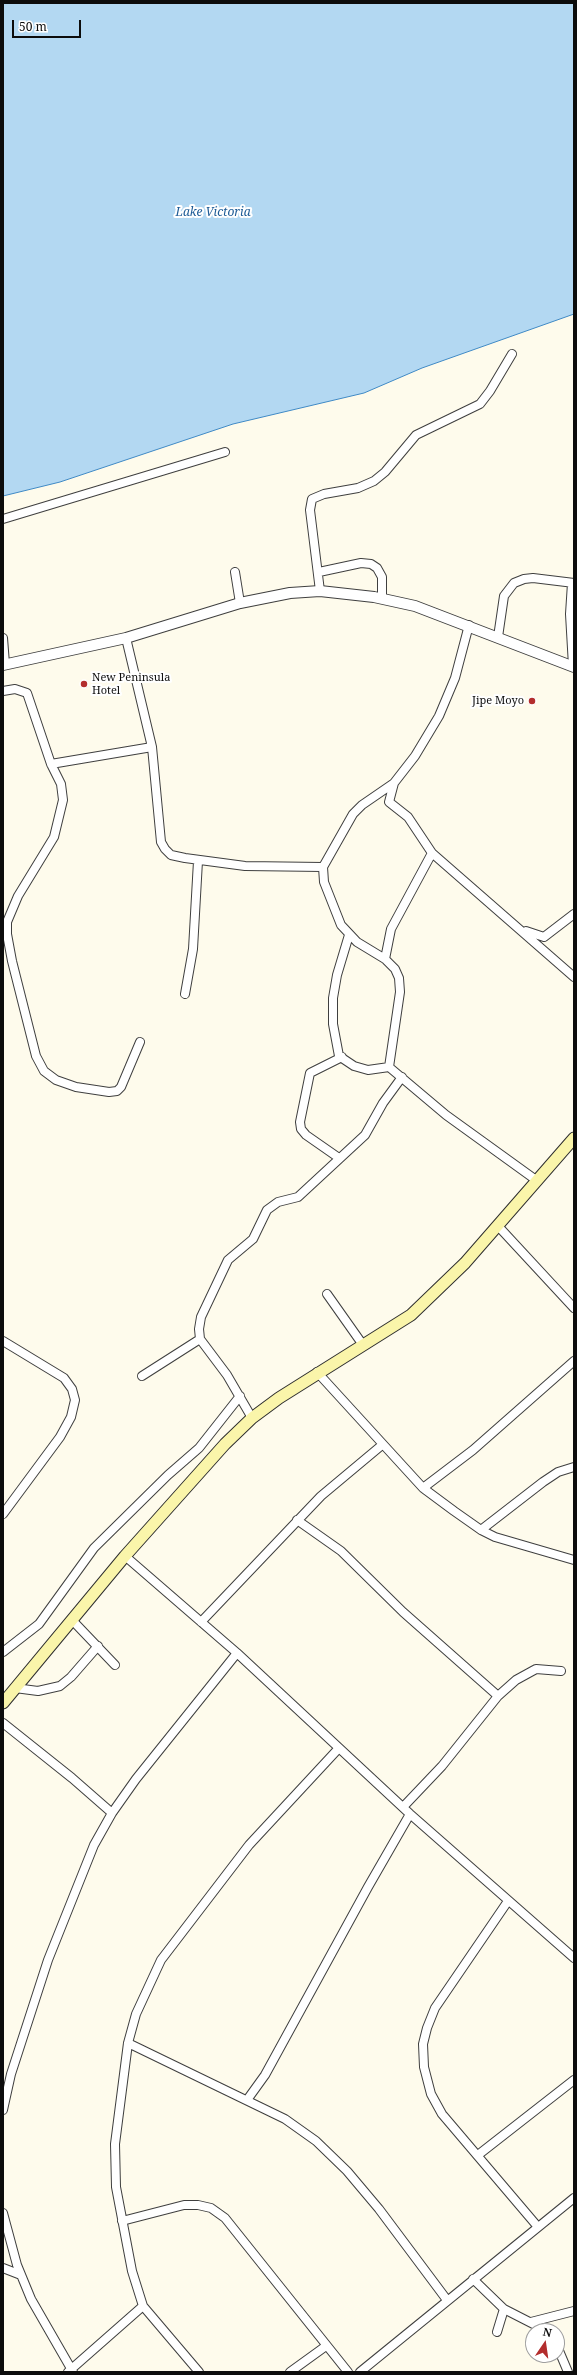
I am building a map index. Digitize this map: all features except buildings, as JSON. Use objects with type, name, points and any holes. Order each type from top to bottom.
[{"type":"main road","points":[[3,1703],[125,1556],[225,1444],[252,1418],[318,1372],[410,1315],[437,1292],[498,1226],[536,1180],[574,1138]]},
{"type":"street","points":[[320,591],[319,572],[310,510],[312,499],[324,494],[358,488],[374,481],[385,472],[416,435],[480,404],[490,392],[512,354]]},
{"type":"street","points":[[3,519],[225,452]]},
{"type":"street","points":[[319,572],[360,563],[371,564],[377,568],[382,577],[382,598]]},
{"type":"street","points":[[235,572],[240,603]]},
{"type":"street","points":[[3,638],[4,665],[126,638],[240,603],[290,593],[320,591],[382,598],[415,606],[470,625],[573,666],[570,614],[573,583],[533,578],[524,579],[514,583],[504,596],[498,636]]},
{"type":"street","points":[[389,1066],[400,992],[399,978],[395,968],[349,935],[341,925],[324,882],[323,867],[353,814],[362,805],[394,783],[415,756],[439,716],[455,678],[470,625]]},
{"type":"street","points":[[126,638],[152,747],[161,842],[171,855],[198,861],[245,866],[323,867]]},
{"type":"street","points":[[3,691],[15,689],[27,693],[51,764],[61,784],[63,800],[54,837],[18,896],[7,922],[7,934],[12,961],[36,1056],[44,1071],[56,1080],[76,1087],[110,1092],[117,1091],[121,1086],[140,1042]]},
{"type":"street","points":[[51,764],[152,747]]},
{"type":"street","points":[[394,783],[389,802],[408,817],[432,853],[574,977]]},
{"type":"street","points":[[384,959],[391,929],[432,853]]},
{"type":"street","points":[[185,994],[194,942],[198,861]]},
{"type":"street","points":[[519,928],[544,937],[574,914]]},
{"type":"street","points":[[349,935],[337,975],[333,998],[333,1024],[339,1056],[354,1066],[368,1070],[389,1066]]},
{"type":"street","points":[[339,1158],[306,1135],[301,1129],[300,1122],[310,1073],[342,1057]]},
{"type":"street","points":[[389,1066],[446,1115],[536,1180]]},
{"type":"street","points":[[252,1418],[240,1396],[200,1339],[199,1329],[201,1317],[228,1260],[253,1239],[267,1210],[273,1204],[298,1197],[365,1135],[383,1103],[402,1077]]},
{"type":"street","points":[[498,1226],[574,1308]]},
{"type":"street","points":[[327,1294],[363,1345]]},
{"type":"street","points":[[142,1376],[200,1339]]},
{"type":"street","points":[[3,1341],[64,1378],[72,1389],[75,1400],[71,1417],[60,1437],[3,1514]]},
{"type":"street","points":[[423,1488],[473,1450],[574,1361]]},
{"type":"street","points":[[318,1372],[382,1445],[423,1488],[481,1530],[495,1537],[574,1560]]},
{"type":"street","points":[[3,1652],[39,1624],[94,1548],[168,1475],[199,1448],[240,1396]]},
{"type":"street","points":[[201,1622],[321,1496],[382,1445]]},
{"type":"street","points":[[481,1530],[543,1482],[558,1472],[574,1467]]},
{"type":"street","points":[[297,1520],[341,1551],[403,1612],[498,1696]]},
{"type":"street","points":[[125,1556],[237,1653],[404,1806],[410,1814],[574,1958]]},
{"type":"street","points":[[72,1620],[115,1665]]},
{"type":"street","points":[[15,1688],[38,1691],[60,1686],[71,1677],[98,1646]]},
{"type":"street","points":[[3,2110],[7,2074],[48,1960],[81,1875],[112,1813],[175,1728],[237,1653]]},
{"type":"street","points":[[404,1806],[442,1766],[498,1696],[516,1680],[536,1669],[561,1671]]},
{"type":"street","points":[[3,1723],[72,1778],[112,1813]]},
{"type":"street","points":[[199,2372],[143,2306],[132,2271],[116,2187],[115,2144],[128,2042],[143,1996],[161,1960],[170,1947],[249,1845],[339,1748]]},
{"type":"street","points":[[247,2100],[265,2075],[368,1887],[410,1814]]},
{"type":"street","points":[[508,1901],[435,2008],[427,2028],[423,2044],[424,2067],[431,2094],[442,2114],[538,2227]]},
{"type":"street","points":[[128,2042],[285,2119],[316,2140],[347,2171],[379,2209],[447,2300]]},
{"type":"street","points":[[478,2155],[574,2080]]},
{"type":"street","points":[[360,2372],[574,2198]]},
{"type":"street","points":[[122,2221],[184,2205],[198,2205],[211,2208],[226,2218],[348,2372]]},
{"type":"street","points":[[3,2213],[21,2275],[31,2299],[71,2371],[143,2306]]},
{"type":"street","points":[[3,2268],[21,2275]]},
{"type":"street","points":[[473,2279],[504,2309],[531,2322],[574,2311]]},
{"type":"street","points":[[497,2332],[504,2309]]},
{"type":"street","points":[[290,2372],[326,2346]]},
{"type":"water","name":"Lake Victoria","points":[[3,3],[574,3],[574,314],[422,368],[364,393],[233,424],[60,482],[3,496]]},
{"type":"place","name":"New Peninsula Hotel","points":[[84,684]]},
{"type":"place","name":"Jipe Moyo","points":[[532,701]]}]
